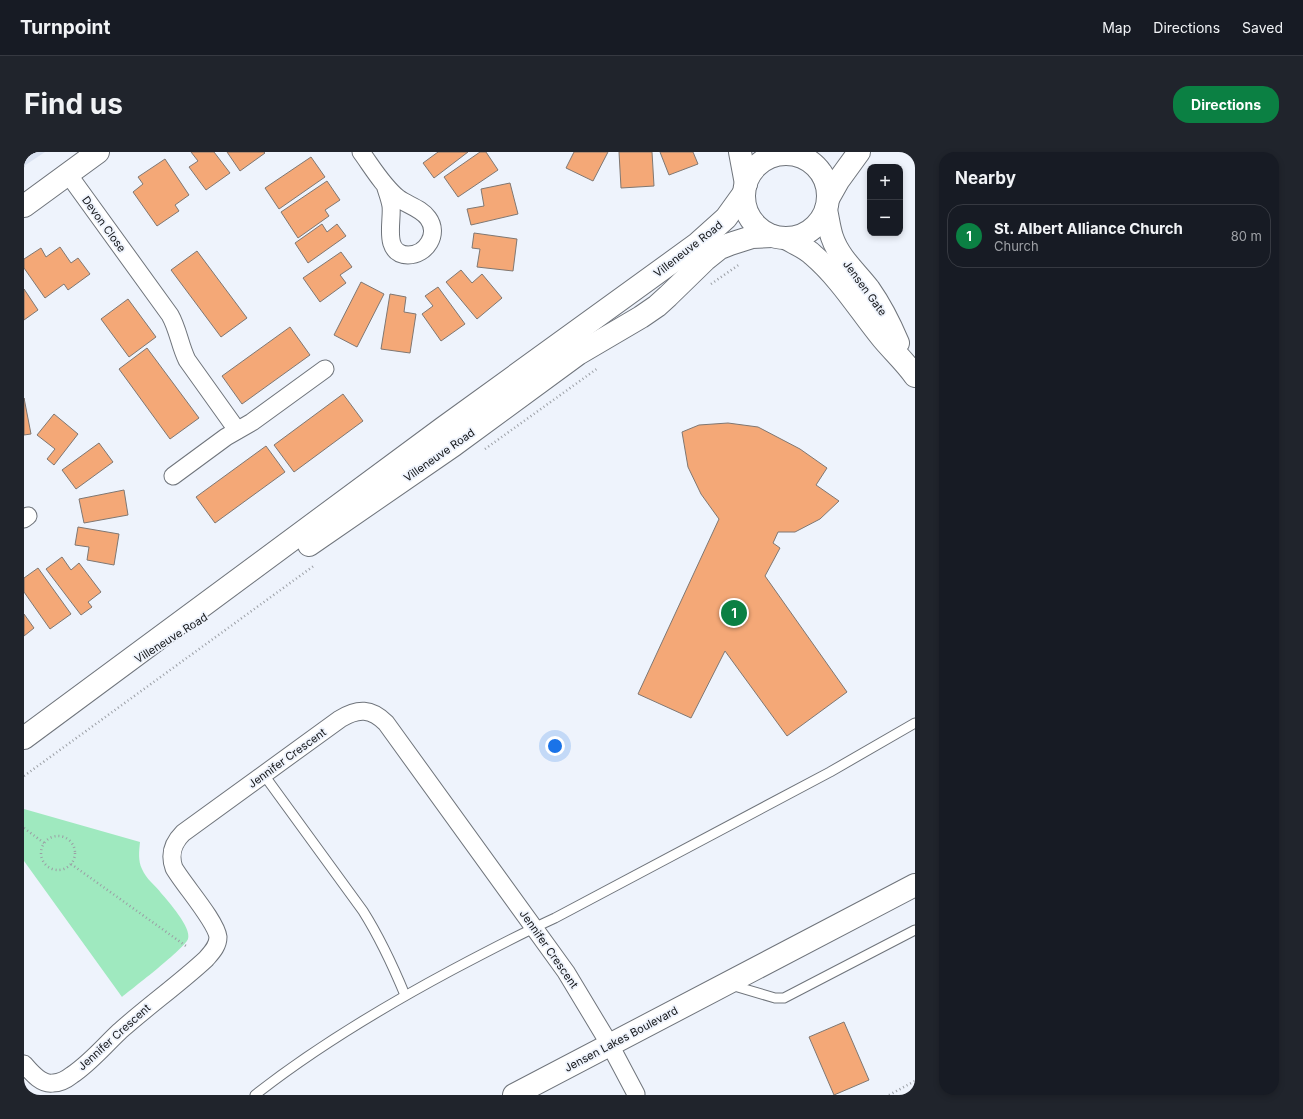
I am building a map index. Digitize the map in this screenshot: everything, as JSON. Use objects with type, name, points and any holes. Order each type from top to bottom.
[{"type":"main road","points":[[24,206],[98,152]]},
{"type":"main road","points":[[740,152],[745,189],[744,204],[751,220],[762,232],[780,237],[800,236],[811,230],[820,221],[838,181],[859,152]]},
{"type":"main road","points":[[745,189],[750,174],[761,162],[776,155],[819,152]]},
{"type":"main road","points":[[790,154],[811,162],[820,171],[827,184],[827,203]]},
{"type":"main road","name":"Villeneuve Road","points":[[24,738],[443,428],[697,244],[726,218],[745,189]]},
{"type":"main road","name":"Jensen Gate","points":[[827,203],[832,237],[839,251],[880,306],[911,370]]},
{"type":"main road","name":"Villeneuve Road","points":[[103,681],[224,604],[448,450],[578,354],[651,309],[668,296],[704,260],[720,248],[752,238],[780,237]]},
{"type":"main road","name":"Jensen Gate","points":[[780,237],[812,254],[830,270],[883,339],[911,370]]},
{"type":"main road","name":"Jensen Lakes Boulevard","points":[[514,1095],[915,885]]},
{"type":"street","points":[[361,152],[385,186]]},
{"type":"street","name":"Devon Close","points":[[68,174],[174,323],[181,348],[187,360],[237,430]]},
{"type":"street","points":[[173,476],[226,437],[252,422],[326,369]]},
{"type":"street","name":"Jennifer Crescent","points":[[24,1064],[40,1080],[47,1083],[58,1082],[72,1075],[124,1028],[212,953],[217,942],[218,936],[216,929],[174,868],[172,862],[173,846],[177,839],[183,833],[348,714],[367,711],[379,716],[386,723],[534,927],[581,996],[610,1045],[636,1094]]},
{"type":"lane","points":[[255,1095],[324,1044],[404,995],[534,927],[555,918],[830,772],[915,723]]},
{"type":"lane","points":[[264,774],[376,930],[389,956],[404,995]]},
{"type":"lane","points":[[727,983],[768,997],[784,998],[915,930]]},
{"type":"path","points":[[24,776],[316,565]]},
{"type":"path","points":[[24,828],[44,843]]},
{"type":"path","points":[[58,836],[68,839],[74,848],[74,859],[71,864],[67,868],[61,870],[50,869],[42,860],[41,849],[44,843],[48,839],[58,836]]},
{"type":"path","points":[[71,864],[186,946]]},
{"type":"path","points":[[889,1095],[915,1082]]},
{"type":"shaded area","points":[[24,152],[45,152],[24,166]]},
{"type":"green space","points":[[24,809],[140,842],[139,859],[144,873],[174,908],[183,922],[188,934],[188,939],[184,944],[178,951],[122,997],[24,861]]},
{"type":"building","points":[[191,152],[214,152],[230,173],[206,190],[189,167],[198,161]]},
{"type":"building","points":[[227,152],[264,152],[265,153],[240,171]]},
{"type":"building","points":[[438,152],[468,152],[434,178],[423,163]]},
{"type":"building","points":[[480,152],[486,152],[498,170],[458,197],[444,177]]},
{"type":"building","points":[[574,152],[608,152],[593,181],[566,168]]},
{"type":"building","points":[[619,152],[652,152],[654,186],[621,188]]},
{"type":"building","points":[[660,152],[693,152],[698,164],[669,175]]},
{"type":"building","points":[[311,157],[325,177],[279,209],[265,188]]},
{"type":"building","points":[[165,159],[189,195],[175,205],[179,211],[157,226],[133,192],[143,184],[138,177]]},
{"type":"building","points":[[327,181],[340,200],[325,210],[329,216],[298,238],[281,212]]},
{"type":"building","points":[[510,183],[518,214],[471,225],[467,209],[484,206],[481,189]]},
{"type":"building","points":[[322,224],[327,232],[337,224],[346,236],[308,263],[295,243]]},
{"type":"building","points":[[474,233],[517,239],[513,271],[477,267],[480,249],[472,248]]},
{"type":"building","points":[[60,247],[71,263],[78,258],[90,274],[68,290],[64,284],[45,298],[24,268],[24,259],[41,248],[46,257]]},
{"type":"building","points":[[197,251],[247,318],[221,337],[171,270]]},
{"type":"building","points":[[341,252],[352,267],[340,275],[346,283],[320,302],[303,278]]},
{"type":"building","points":[[461,270],[472,283],[482,274],[502,298],[477,319],[446,282]]},
{"type":"building","points":[[361,282],[384,294],[357,347],[334,335]]},
{"type":"building","points":[[438,287],[465,324],[441,341],[422,314],[433,306],[425,296]]},
{"type":"building","points":[[24,289],[38,310],[24,320]]},
{"type":"building","points":[[390,294],[406,297],[404,312],[416,314],[410,353],[381,349]]},
{"type":"building","points":[[128,299],[156,337],[129,357],[101,319]]},
{"type":"building","points":[[290,327],[310,355],[242,404],[222,376]]},
{"type":"building","points":[[147,348],[199,418],[170,439],[119,369]]},
{"type":"building","points":[[343,394],[363,421],[294,472],[274,445]]},
{"type":"building","points":[[24,398],[31,434],[24,435]]},
{"type":"building","points":[[54,414],[78,434],[54,465],[47,459],[55,449],[37,435]]},
{"type":"building","points":[[728,423],[758,427],[800,449],[827,468],[816,485],[839,501],[820,519],[795,532],[778,532],[773,543],[780,548],[765,576],[847,692],[787,736],[725,651],[691,718],[638,694],[719,519],[701,494],[688,467],[682,432],[699,425]]},
{"type":"building","points":[[99,443],[113,462],[76,489],[62,470]]},
{"type":"building","points":[[266,446],[285,472],[215,523],[196,497]]},
{"type":"building","points":[[124,490],[128,515],[84,523],[79,499]]},
{"type":"building","points":[[78,527],[119,534],[114,565],[87,560],[89,547],[75,545]]},
{"type":"building","points":[[62,557],[71,570],[79,563],[101,592],[88,602],[92,607],[81,615],[46,569]]},
{"type":"building","points":[[38,568],[71,614],[50,629],[24,592],[24,578]]},
{"type":"building","points":[[24,614],[34,628],[24,636]]},
{"type":"building","points":[[844,1022],[869,1080],[834,1095],[809,1037]]},
{"type":"place","name":"St. Albert Alliance Church","points":[[734,613]]}]
